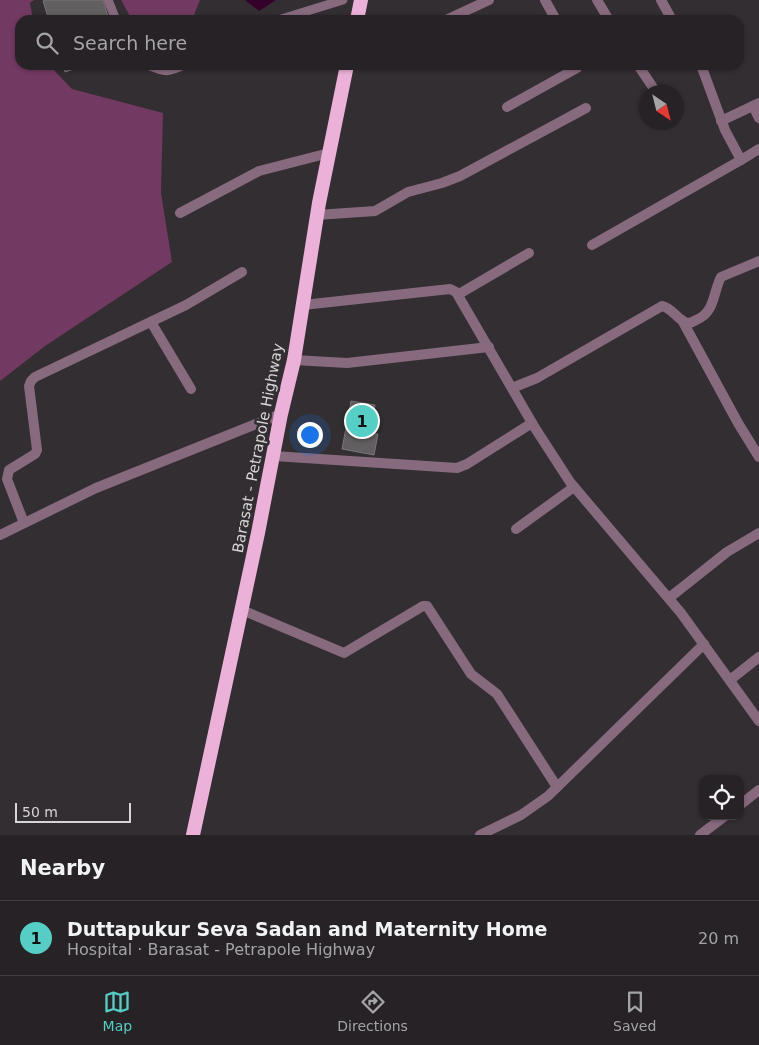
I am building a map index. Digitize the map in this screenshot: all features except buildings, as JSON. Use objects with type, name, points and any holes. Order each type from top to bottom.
[{"type":"highway","points":[[357,15],[361,0]]},
{"type":"highway","name":"Barasat - Petrapole Highway","points":[[192,835],[242,610],[281,414],[294,360],[317,215],[346,70]]},
{"type":"street","points":[[457,15],[489,0]]},
{"type":"street","points":[[545,0],[553,15]]},
{"type":"street","points":[[596,0],[606,15]]},
{"type":"street","points":[[661,0],[669,15]]},
{"type":"street","points":[[507,107],[573,70]]},
{"type":"street","points":[[641,70],[651,85]]},
{"type":"street","points":[[703,70],[721,121],[741,160]]},
{"type":"street","points":[[721,121],[756,105],[759,118]]},
{"type":"street","points":[[317,215],[375,211],[408,192],[460,176],[586,108]]},
{"type":"street","points":[[592,245],[759,149]]},
{"type":"street","points":[[180,213],[258,171],[329,153]]},
{"type":"street","points":[[459,294],[529,253]]},
{"type":"street","points":[[512,388],[538,378],[662,306],[668,308],[682,320],[689,323],[706,315],[711,308],[723,275],[759,260]]},
{"type":"street","points":[[24,523],[7,479],[7,474],[9,470],[33,456],[37,450],[31,381],[186,305],[242,272]]},
{"type":"street","points":[[303,304],[450,289],[459,294],[532,423],[574,487],[669,598],[759,721]]},
{"type":"street","points":[[682,320],[738,423],[759,457]]},
{"type":"street","points":[[151,322],[191,389]]},
{"type":"street","points":[[294,360],[347,363],[489,347]]},
{"type":"street","points":[[0,535],[96,488],[281,414]]},
{"type":"street","points":[[274,456],[457,468],[467,464],[532,423]]},
{"type":"street","points":[[516,529],[574,487]]},
{"type":"street","points":[[669,598],[727,552],[759,533]]},
{"type":"street","points":[[242,610],[344,653],[423,606],[427,606],[471,674],[499,698],[557,787]]},
{"type":"street","points":[[480,835],[529,811],[557,787],[704,644]]},
{"type":"street","points":[[730,680],[759,657]]},
{"type":"street","points":[[744,802],[759,790]]},
{"type":"street","points":[[700,835],[720,820]]},
{"type":"lane","points":[[108,0],[114,15]]},
{"type":"lane","points":[[294,15],[343,0]]},
{"type":"lane","points":[[159,70],[170,72],[174,70]]},
{"type":"shaded area","points":[[0,0],[34,0],[30,3],[32,15],[15,15],[15,70],[54,70],[72,89],[163,113],[161,193],[172,262],[45,346],[0,381]]},
{"type":"shaded area","points":[[121,0],[200,0],[194,15],[129,15]]},
{"type":"shaded area","points":[[245,0],[276,0],[259,11]]},
{"type":"place","name":"Duttapukur Seva Sadan and Maternity Home","points":[[362,421]]}]
